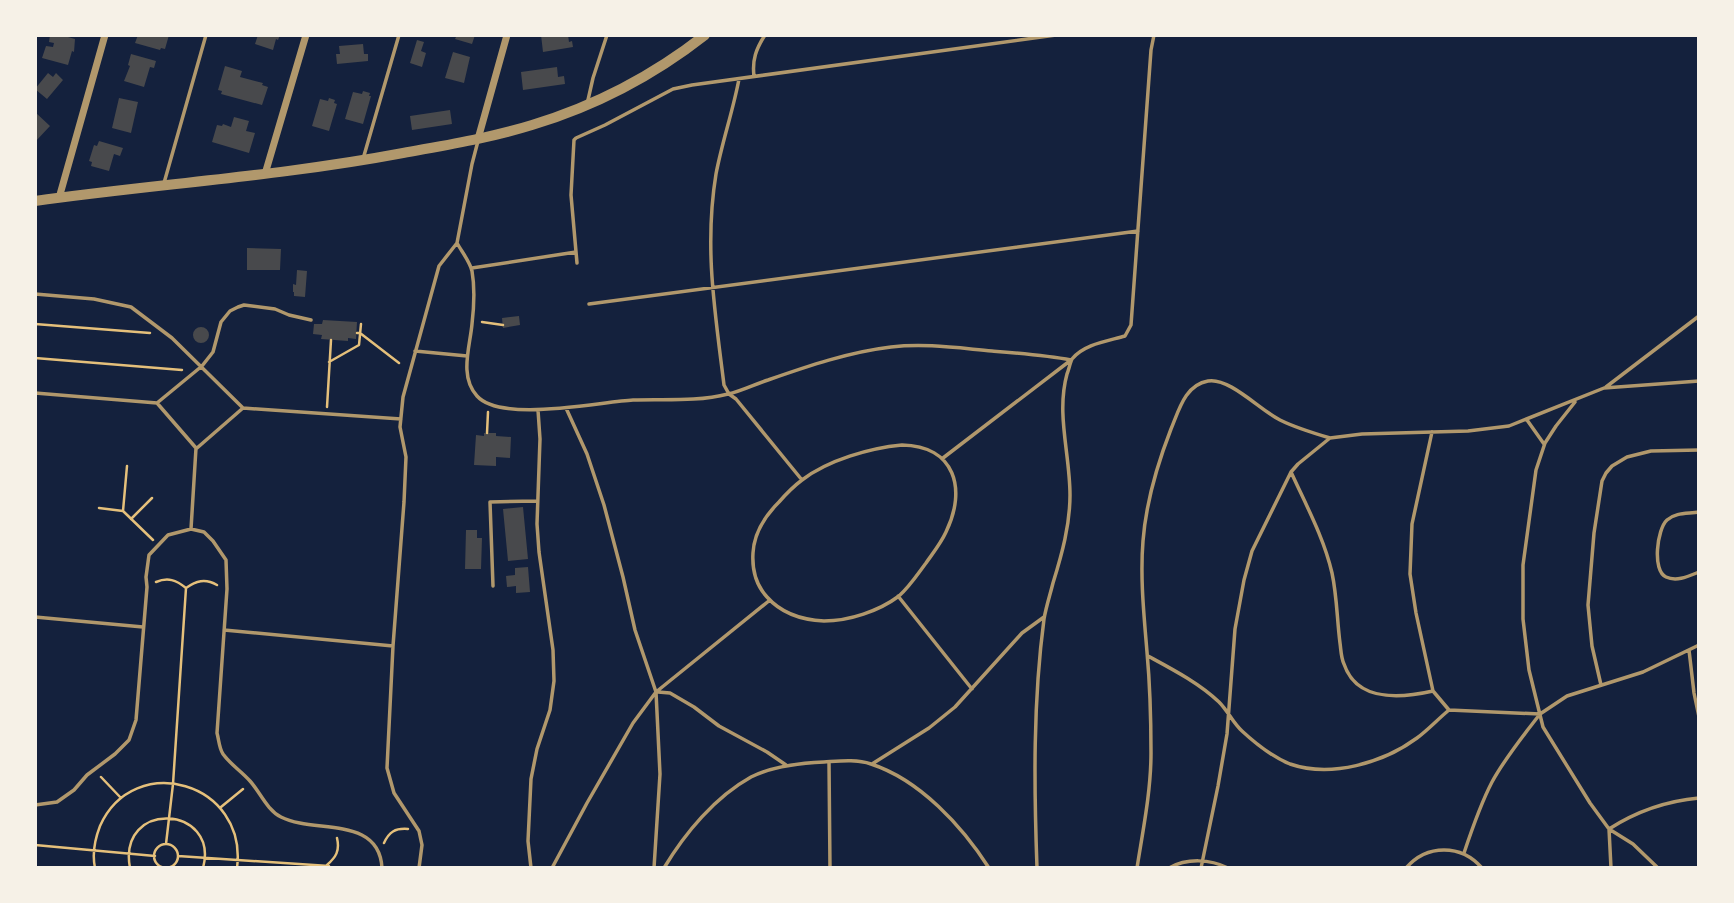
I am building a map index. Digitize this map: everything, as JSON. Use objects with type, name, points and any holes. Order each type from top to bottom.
[{"type":"street","points":[[59,198],[105,35]]},
{"type":"street","points":[[265,174],[306,35]]},
{"type":"street","points":[[478,139],[507,35]]},
{"type":"street","points":[[35,201],[362,161],[478,139],[533,125],[628,86],[685,51],[705,35]]},
{"type":"lane","points":[[163,185],[206,35]]},
{"type":"lane","points":[[362,161],[399,35]]},
{"type":"lane","points":[[587,104],[607,35]]},
{"type":"lane","points":[[754,76],[753,60],[765,35]]},
{"type":"lane","points":[[577,263],[571,195],[573,144],[576,138],[673,89],[1056,35]]},
{"type":"lane","points":[[943,458],[1089,346],[1125,336],[1131,325],[1154,35]]},
{"type":"lane","points":[[739,79],[715,184],[710,239],[712,289],[724,384],[729,394],[736,399],[802,480]]},
{"type":"lane","points":[[419,868],[422,845],[419,831],[394,793],[387,768],[406,457],[400,427],[403,397],[439,266],[457,243],[478,139]]},
{"type":"lane","points":[[589,304],[1138,231]]},
{"type":"lane","points":[[457,243],[472,268],[474,289],[473,321],[467,356],[469,381],[478,397],[488,405],[538,410],[635,400],[687,400],[729,394],[805,367],[888,347],[934,345],[1071,360]]},
{"type":"lane","points":[[472,268],[576,252]]},
{"type":"lane","points":[[35,294],[94,299],[131,307],[202,366],[243,408],[401,419]]},
{"type":"lane","points":[[35,393],[157,403],[202,366],[213,352],[217,331],[230,311],[244,304],[275,309],[311,320]]},
{"type":"lane","points":[[1137,868],[1151,768],[1151,707],[1142,564],[1143,541],[1147,510],[1158,466],[1176,416],[1189,391],[1206,381],[1222,381],[1278,419],[1299,429],[1330,438],[1362,434],[1476,431],[1527,420],[1604,388],[1699,316]]},
{"type":"lane","points":[[415,351],[467,356]]},
{"type":"lane","points":[[1037,868],[1035,714],[1044,617],[1068,524],[1069,468],[1063,416],[1064,386],[1071,360]]},
{"type":"lane","points":[[1604,388],[1699,381]]},
{"type":"lane","points":[[1577,400],[1544,445],[1536,470],[1525,545],[1522,611],[1529,670],[1539,715],[1547,735],[1590,803],[1609,828],[1633,844],[1658,868]]},
{"type":"lane","points":[[157,403],[196,449],[191,529]]},
{"type":"lane","points":[[196,449],[243,408]]},
{"type":"lane","points":[[566,408],[587,454],[604,505],[635,630],[656,692],[660,774],[654,868]]},
{"type":"lane","points":[[531,868],[528,841],[531,779],[537,749],[550,710],[554,681],[553,650],[539,552],[538,410]]},
{"type":"lane","points":[[1527,420],[1544,445]]},
{"type":"lane","points":[[1432,432],[1412,524],[1409,567],[1433,691],[1449,710]]},
{"type":"lane","points":[[1201,868],[1219,786],[1229,713],[1235,629],[1246,570],[1252,551],[1291,472],[1330,438]]},
{"type":"lane","points":[[882,447],[920,447],[930,450],[948,464],[955,485],[952,517],[941,541],[911,585],[886,604],[849,618],[831,621],[797,617],[788,614],[762,591],[753,564],[754,545],[765,518],[802,480],[828,466],[882,447]]},
{"type":"lane","points":[[1601,685],[1592,646],[1588,605],[1595,524],[1603,477],[1615,463],[1633,455],[1651,451],[1699,450]]},
{"type":"lane","points":[[1291,472],[1327,553],[1336,592],[1342,658],[1347,672],[1361,687],[1381,695],[1406,696],[1433,691]]},
{"type":"lane","points":[[493,586],[490,502],[537,500]]},
{"type":"lane","points":[[1699,512],[1679,514],[1666,521],[1661,530],[1657,551],[1660,570],[1667,578],[1679,578],[1699,572]]},
{"type":"lane","points":[[35,805],[57,802],[129,740],[136,720],[149,555],[168,535],[191,529],[204,532],[226,559],[227,589],[217,733],[221,752],[278,816],[365,836],[379,853],[382,868]]},
{"type":"lane","points":[[898,596],[972,689]]},
{"type":"lane","points":[[552,868],[633,723],[656,692],[770,600]]},
{"type":"lane","points":[[35,617],[142,627]]},
{"type":"lane","points":[[872,764],[929,728],[955,707],[1022,632],[1044,617]]},
{"type":"lane","points":[[224,630],[393,646]]},
{"type":"lane","points":[[1464,853],[1475,819],[1492,783],[1539,715],[1563,698],[1632,677],[1699,645]]},
{"type":"lane","points":[[1689,650],[1699,717]]},
{"type":"lane","points":[[1148,656],[1197,685],[1220,703],[1240,729],[1276,757],[1293,765],[1323,769],[1363,764],[1418,737],[1449,710],[1539,715]]},
{"type":"lane","points":[[656,692],[670,692],[719,726],[768,752],[786,765]]},
{"type":"lane","points":[[829,761],[830,868]]},
{"type":"lane","points":[[664,868],[675,849],[718,800],[753,776],[786,765],[859,761],[893,774],[916,789],[962,831],[989,868]]},
{"type":"lane","points":[[1609,828],[1654,807],[1699,798]]},
{"type":"lane","points":[[1609,828],[1611,868]]},
{"type":"lane","points":[[1406,868],[1413,860],[1433,851],[1447,850],[1464,853],[1482,868]]},
{"type":"lane","points":[[1169,868],[1183,862],[1202,861],[1228,868]]},
{"type":"path","points":[[473,321],[503,325]]},
{"type":"path","points":[[35,324],[166,334]]},
{"type":"path","points":[[329,362],[359,345],[358,333],[361,324]]},
{"type":"path","points":[[358,333],[399,363]]},
{"type":"path","points":[[326,414],[331,340]]},
{"type":"path","points":[[35,358],[197,371]]},
{"type":"path","points":[[487,433],[488,405]]},
{"type":"path","points":[[123,511],[127,466]]},
{"type":"path","points":[[131,519],[152,498]]},
{"type":"path","points":[[99,508],[123,511],[158,545]]},
{"type":"path","points":[[147,587],[165,579],[179,582],[186,588]]},
{"type":"path","points":[[186,588],[198,581],[204,581],[227,589]]},
{"type":"path","points":[[166,844],[173,784],[186,588]]},
{"type":"path","points":[[94,769],[121,799]]},
{"type":"path","points":[[220,807],[251,783]]},
{"type":"path","points":[[95,868],[97,834],[111,808],[121,799],[153,784],[173,784],[195,789],[220,807],[238,844],[237,868]]},
{"type":"path","points":[[130,868],[129,853],[134,836],[149,822],[169,817],[190,825],[198,833],[203,844],[203,868]]},
{"type":"path","points":[[178,856],[330,867],[327,865],[339,848],[330,827]]},
{"type":"path","points":[[379,853],[393,830],[419,831]]},
{"type":"path","points":[[166,844],[175,848],[178,856],[176,863],[166,868],[159,865],[155,856],[159,847],[166,844]]},
{"type":"path","points":[[35,845],[155,856]]},
{"type":"building","points":[[50,35],[75,39],[74,52],[72,51],[68,65],[42,58],[46,46],[53,47],[54,43],[49,42]]},
{"type":"building","points":[[138,35],[169,35],[165,49],[160,50],[135,43]]},
{"type":"building","points":[[258,35],[280,35],[273,50],[255,44]]},
{"type":"building","points":[[457,35],[475,35],[472,44],[455,39]]},
{"type":"building","points":[[541,35],[568,35],[573,47],[543,52]]},
{"type":"building","points":[[417,40],[424,42],[421,51],[426,53],[422,67],[410,63]]},
{"type":"building","points":[[363,44],[368,61],[337,64],[339,46]]},
{"type":"building","points":[[453,52],[470,57],[464,83],[445,78]]},
{"type":"building","points":[[131,54],[156,61],[154,68],[150,67],[144,87],[124,81]]},
{"type":"building","points":[[225,66],[242,71],[240,77],[268,87],[262,105],[221,94],[222,91],[218,90]]},
{"type":"building","points":[[557,67],[558,77],[564,76],[565,84],[523,90],[521,72]]},
{"type":"building","points":[[48,73],[53,77],[56,73],[63,80],[47,99],[35,89]]},
{"type":"building","points":[[363,91],[371,96],[363,124],[345,119],[353,92],[362,94]]},
{"type":"building","points":[[119,98],[138,102],[131,133],[112,128]]},
{"type":"building","points":[[329,98],[337,104],[329,131],[312,126],[320,99],[328,101]]},
{"type":"building","points":[[450,110],[452,124],[412,130],[410,116]]},
{"type":"building","points":[[35,112],[50,126],[35,142]]},
{"type":"building","points":[[234,117],[249,121],[246,131],[255,133],[249,153],[212,142],[217,125],[231,127]]},
{"type":"building","points":[[99,141],[123,148],[120,156],[114,154],[109,171],[91,166],[92,162],[89,161],[94,145],[97,146]]},
{"type":"building","points":[[247,248],[281,249],[280,270],[247,270]]},
{"type":"building","points":[[297,270],[307,271],[305,297],[294,296],[293,284],[296,285]]},
{"type":"building","points":[[519,316],[520,325],[503,328],[502,318]]},
{"type":"building","points":[[323,320],[357,322],[356,339],[321,339],[322,335],[313,334],[314,324],[322,324]]},
{"type":"building","points":[[198,327],[204,327],[209,335],[207,341],[198,343],[193,338],[193,332]]},
{"type":"building","points":[[484,433],[511,437],[510,458],[496,457],[496,466],[474,465],[476,435],[484,436]]},
{"type":"building","points":[[523,507],[528,559],[508,561],[503,509]]},
{"type":"building","points":[[466,530],[477,530],[477,538],[482,538],[481,569],[465,569]]},
{"type":"building","points":[[528,567],[530,592],[516,593],[516,586],[507,587],[506,576],[515,575],[515,568]]}]
